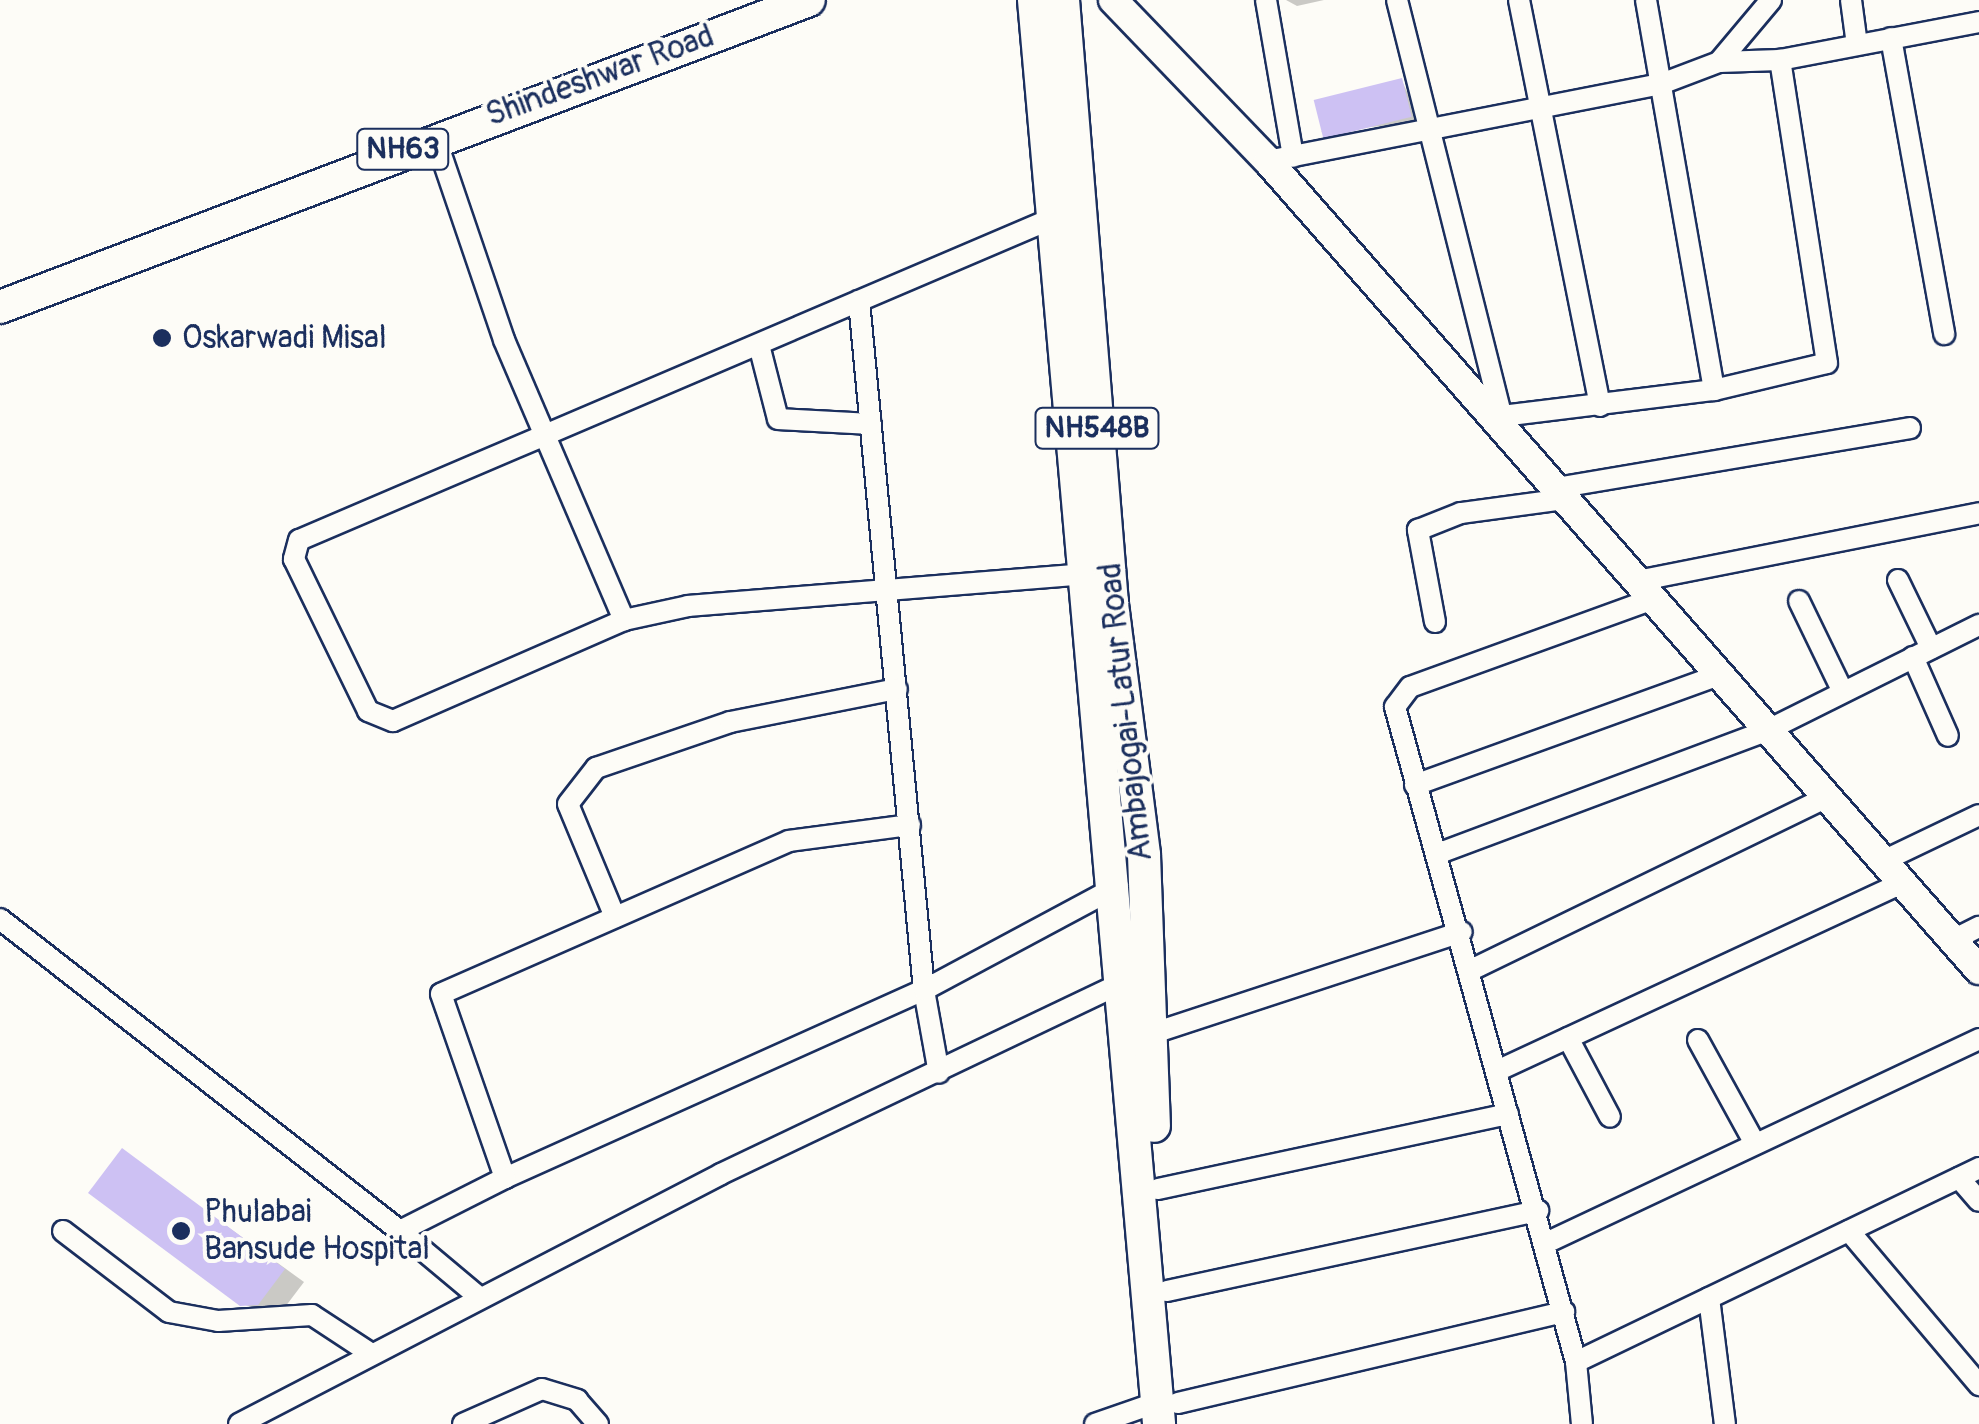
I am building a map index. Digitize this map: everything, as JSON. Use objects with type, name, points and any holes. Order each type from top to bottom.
[{"type":"highway","name":"Shindeshwar Road","points":[[0,307],[435,136],[809,0]]},
{"type":"highway","name":"NH548B","points":[[1034,0],[1063,214],[1083,574],[1130,886],[1120,984],[1169,1413]]},
{"type":"highway","name":"Ambajogai-Latur Road","points":[[1063,0],[1063,214],[1130,886],[1151,1034],[1158,1189],[1168,1291],[1169,1413]]},
{"type":"main road","points":[[1113,0],[1280,159],[1560,494],[1979,970]]},
{"type":"street","points":[[1266,0],[1280,159],[1661,84],[1719,62],[1780,60],[1979,22]]},
{"type":"street","points":[[1397,0],[1425,132],[1504,424],[1819,370],[1830,352],[1780,60]]},
{"type":"street","points":[[1519,0],[1600,406]]},
{"type":"street","points":[[1646,0],[1714,390]]},
{"type":"street","points":[[1719,62],[1771,0]]},
{"type":"street","points":[[1850,0],[1857,44]]},
{"type":"street","points":[[1891,38],[1944,334]]},
{"type":"street","points":[[435,136],[544,437],[624,620]]},
{"type":"street","points":[[1063,214],[299,540],[298,572],[379,720],[624,620],[1083,574]]},
{"type":"street","points":[[859,301],[924,990],[939,1072]]},
{"type":"street","points":[[758,344],[778,419],[871,424]]},
{"type":"street","points":[[1435,622],[1418,530],[1460,513],[1910,428]]},
{"type":"street","points":[[1582,1424],[1576,1362],[1538,1211],[1508,1114],[1462,932],[1395,721],[1410,688],[1645,590],[1979,513]]},
{"type":"street","points":[[1898,580],[1948,736]]},
{"type":"street","points":[[1799,600],[1843,692]]},
{"type":"street","points":[[1437,854],[1768,730],[1979,624]]},
{"type":"street","points":[[1415,785],[1719,675]]},
{"type":"street","points":[[615,917],[568,804],[596,768],[730,722],[897,690]]},
{"type":"street","points":[[1472,970],[1827,798]]},
{"type":"street","points":[[1883,861],[1979,815]]},
{"type":"street","points":[[506,1178],[441,994],[788,841],[910,824]]},
{"type":"street","points":[[1499,1070],[1902,883]]},
{"type":"street","points":[[400,1231],[506,1178],[924,990],[1130,886]]},
{"type":"street","points":[[0,919],[479,1297]]},
{"type":"street","points":[[1952,940],[1979,927]]},
{"type":"street","points":[[1151,1034],[1462,932]]},
{"type":"street","points":[[239,1424],[479,1297],[1120,984]]},
{"type":"street","points":[[1568,1038],[1610,1117]]},
{"type":"street","points":[[1546,1243],[1979,1039]]},
{"type":"street","points":[[1698,1040],[1754,1142]]},
{"type":"street","points":[[1158,1189],[1508,1114]]},
{"type":"street","points":[[1576,1362],[1979,1168]]},
{"type":"street","points":[[1958,1178],[1979,1201]]},
{"type":"street","points":[[1168,1291],[1538,1211]]},
{"type":"street","points":[[63,1231],[169,1312],[218,1321],[312,1314],[370,1354]]},
{"type":"street","points":[[1848,1231],[1979,1385]]},
{"type":"street","points":[[1709,1298],[1725,1424]]},
{"type":"street","points":[[1095,1424],[1169,1413],[1564,1312]]},
{"type":"street","points":[[463,1424],[542,1389],[577,1400],[590,1422]]},
{"type":"building","points":[[1402,78],[1412,117],[1323,139],[1314,100]]},
{"type":"building","points":[[122,1148],[285,1269],[258,1305],[240,1306],[88,1193]]},
{"type":"place","name":"Oskarwadi Misal","points":[[162,338]]},
{"type":"place","name":"Phulabai Bansude Hospital","points":[[181,1231]]}]
